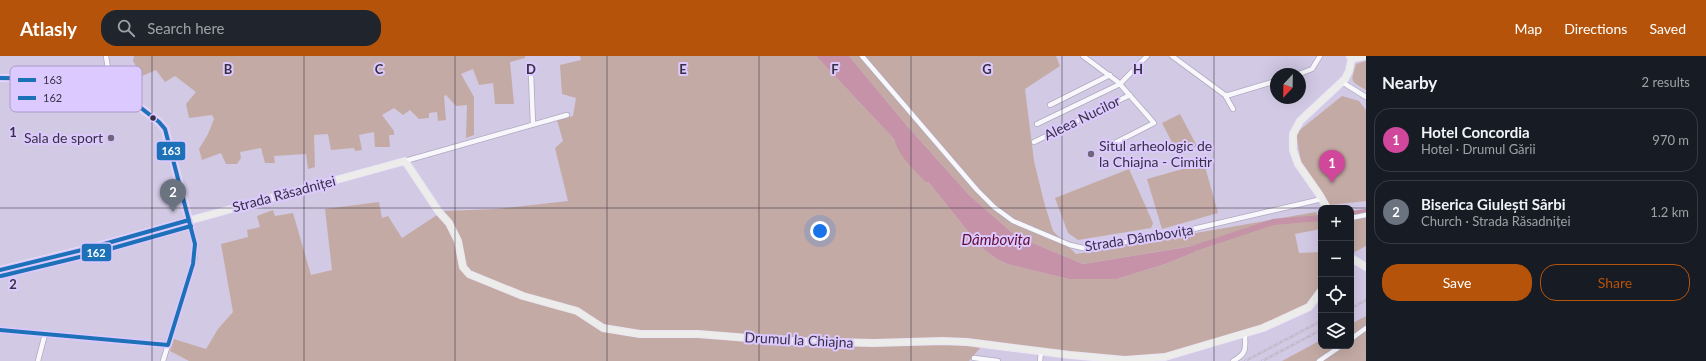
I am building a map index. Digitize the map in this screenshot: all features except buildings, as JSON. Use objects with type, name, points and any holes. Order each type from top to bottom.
[{"type":"main road","points":[[1326,205],[1298,164],[1293,150],[1293,134],[1300,121],[1342,82],[1349,71],[1351,56],[1358,58],[1365,56]]},
{"type":"main road","points":[[0,78],[10,78]]},
{"type":"main road","points":[[142,109],[159,122],[165,129],[189,220]]},
{"type":"main road","name":"Strada Răsadniței","points":[[0,270],[90,248],[405,161]]},
{"type":"main road","name":"Drumul la Chiajna","points":[[405,161],[426,193],[449,223],[458,241],[463,267],[469,274],[517,294],[570,309],[583,315],[603,328],[640,334],[698,334],[786,341],[874,343],[942,341],[967,342],[1041,352],[1070,358],[1124,360],[1165,359],[1269,326],[1310,307],[1318,295]]},
{"type":"main road","points":[[1354,260],[1366,266]]},
{"type":"street","points":[[106,56],[108,66]]},
{"type":"street","name":"Strada Dâmbovița","points":[[862,56],[972,184],[994,207],[1019,224],[1077,247],[1097,247],[1159,237],[1322,199]]},
{"type":"street","name":"Aleea Nucilor","points":[[1083,56],[1120,84],[1154,123],[1111,145]]},
{"type":"street","name":"Aleea Nucilor","points":[[1038,124],[1120,84],[1147,56]]},
{"type":"street","points":[[1172,56],[1225,95],[1233,109]]},
{"type":"street","points":[[1306,71],[1312,69],[1320,56]]},
{"type":"street","points":[[529,65],[531,74],[533,124]]},
{"type":"street","name":"Aleea Nucilor","points":[[1050,105],[1110,75]]},
{"type":"street","points":[[1342,82],[1366,98]]},
{"type":"street","points":[[1225,95],[1229,96],[1270,83]]},
{"type":"street","name":"Aleea Nucilor","points":[[1034,142],[1130,95]]},
{"type":"street","name":"Strada Răsadniței","points":[[405,161],[567,115]]},
{"type":"street","points":[[1354,217],[1366,215]]},
{"type":"street","points":[[163,361],[195,257],[195,244],[189,220]]},
{"type":"street","points":[[1354,337],[1366,328]]},
{"type":"street","points":[[0,330],[168,345]]},
{"type":"street","points":[[1234,361],[1241,357],[1245,351],[1245,333]]},
{"type":"street","points":[[38,361],[45,334]]},
{"type":"street","points":[[1319,361],[1337,349]]},
{"type":"street","points":[[1040,361],[1041,352]]},
{"type":"street","points":[[974,358],[998,361]]},
{"type":"shaded area","points":[[134,56],[525,56],[525,58],[510,62],[514,104],[495,104],[493,83],[479,85],[473,69],[461,74],[474,97],[474,135],[466,138],[467,105],[456,106],[446,95],[444,96],[446,120],[438,121],[437,112],[429,113],[429,118],[419,119],[410,110],[403,115],[394,108],[382,115],[394,131],[394,135],[389,135],[390,147],[375,147],[374,132],[359,135],[362,150],[355,151],[354,148],[331,150],[328,134],[314,135],[315,167],[308,169],[306,154],[274,156],[275,163],[265,163],[261,148],[240,152],[241,158],[237,164],[226,164],[221,153],[202,160],[199,149],[208,134],[214,119],[212,115],[189,118],[186,104],[196,92],[175,76],[165,82],[156,70],[142,76],[142,66],[136,66],[133,61]]},
{"type":"shaded area","points":[[580,56],[816,56],[895,140],[978,244],[995,258],[1007,264],[1069,279],[1117,279],[1165,264],[1195,252],[1192,246],[1083,264],[1016,236],[969,195],[907,126],[849,56],[1056,56],[1060,66],[1025,89],[1034,161],[1044,202],[1053,231],[1076,254],[1316,212],[1318,216],[1318,230],[1295,234],[1299,253],[1318,252],[1318,290],[1309,307],[1288,320],[1265,330],[1163,354],[1123,357],[1060,352],[986,341],[969,361],[189,361],[170,351],[174,339],[206,349],[218,329],[233,312],[221,244],[248,237],[247,230],[260,227],[257,216],[273,210],[275,216],[293,213],[311,275],[332,270],[325,209],[379,202],[382,218],[388,216],[402,238],[443,211],[496,209],[568,201],[555,148],[563,141],[557,120],[573,116],[576,98],[562,94],[560,65],[581,60]]},
{"type":"shaded area","points":[[1366,61],[1366,90],[1354,82],[1352,78],[1356,64]]},
{"type":"shaded area","points":[[1342,96],[1359,101],[1366,110],[1366,201],[1330,205],[1301,163],[1296,133]]},
{"type":"shaded area","points":[[1180,114],[1197,146],[1179,156],[1162,123]]},
{"type":"shaded area","points":[[1204,163],[1218,213],[1162,229],[1147,179]]},
{"type":"shaded area","points":[[1129,169],[1153,223],[1151,228],[1078,240],[1068,233],[1055,198]]},
{"type":"shaded area","points":[[1366,217],[1366,246],[1354,252],[1354,241],[1354,219]]},
{"type":"shaded area","points":[[1366,316],[1366,361],[1282,361],[1318,342],[1318,349],[1354,349],[1354,322]]},
{"type":"water","name":"Dâmbovița","points":[[816,56],[849,56],[907,126],[969,195],[1016,236],[1083,264],[1193,246],[1195,252],[1165,264],[1117,279],[1069,279],[1007,264],[995,258],[978,244],[895,140]]},
{"type":"waterway","name":"Dâmbovița","points":[[898,141],[906,157],[927,179]]},
{"type":"waterway","name":"Dâmbovița","points":[[1354,214],[1366,212]]},
{"type":"waterway","name":"Dâmbovița","points":[[1186,251],[1273,222],[1318,218]]},
{"type":"railway","points":[[1354,306],[1366,300]]},
{"type":"railway","points":[[1245,361],[1318,323]]},
{"type":"railway","points":[[1262,361],[1318,332]]},
{"type":"transit line","name":"163","points":[[0,78],[10,78]]},
{"type":"transit line","name":"163","points":[[0,330],[168,345],[193,264],[195,244],[165,129],[159,122],[142,109]]},
{"type":"transit line","name":"163","points":[[0,270],[90,248],[189,220]]},
{"type":"transit line","name":"162","points":[[1,276],[92,254],[191,226]]},
{"type":"place","name":"Sala de sport","points":[[111,138]]},
{"type":"place","name":"Situl arheologic de la Chiajna - Cimitir","points":[[1091,154]]},
{"type":"place","name":"Hotel Concordia","points":[[1332,183]]},
{"type":"place","name":"Biserica Giulești Sârbi","points":[[173,212]]}]
